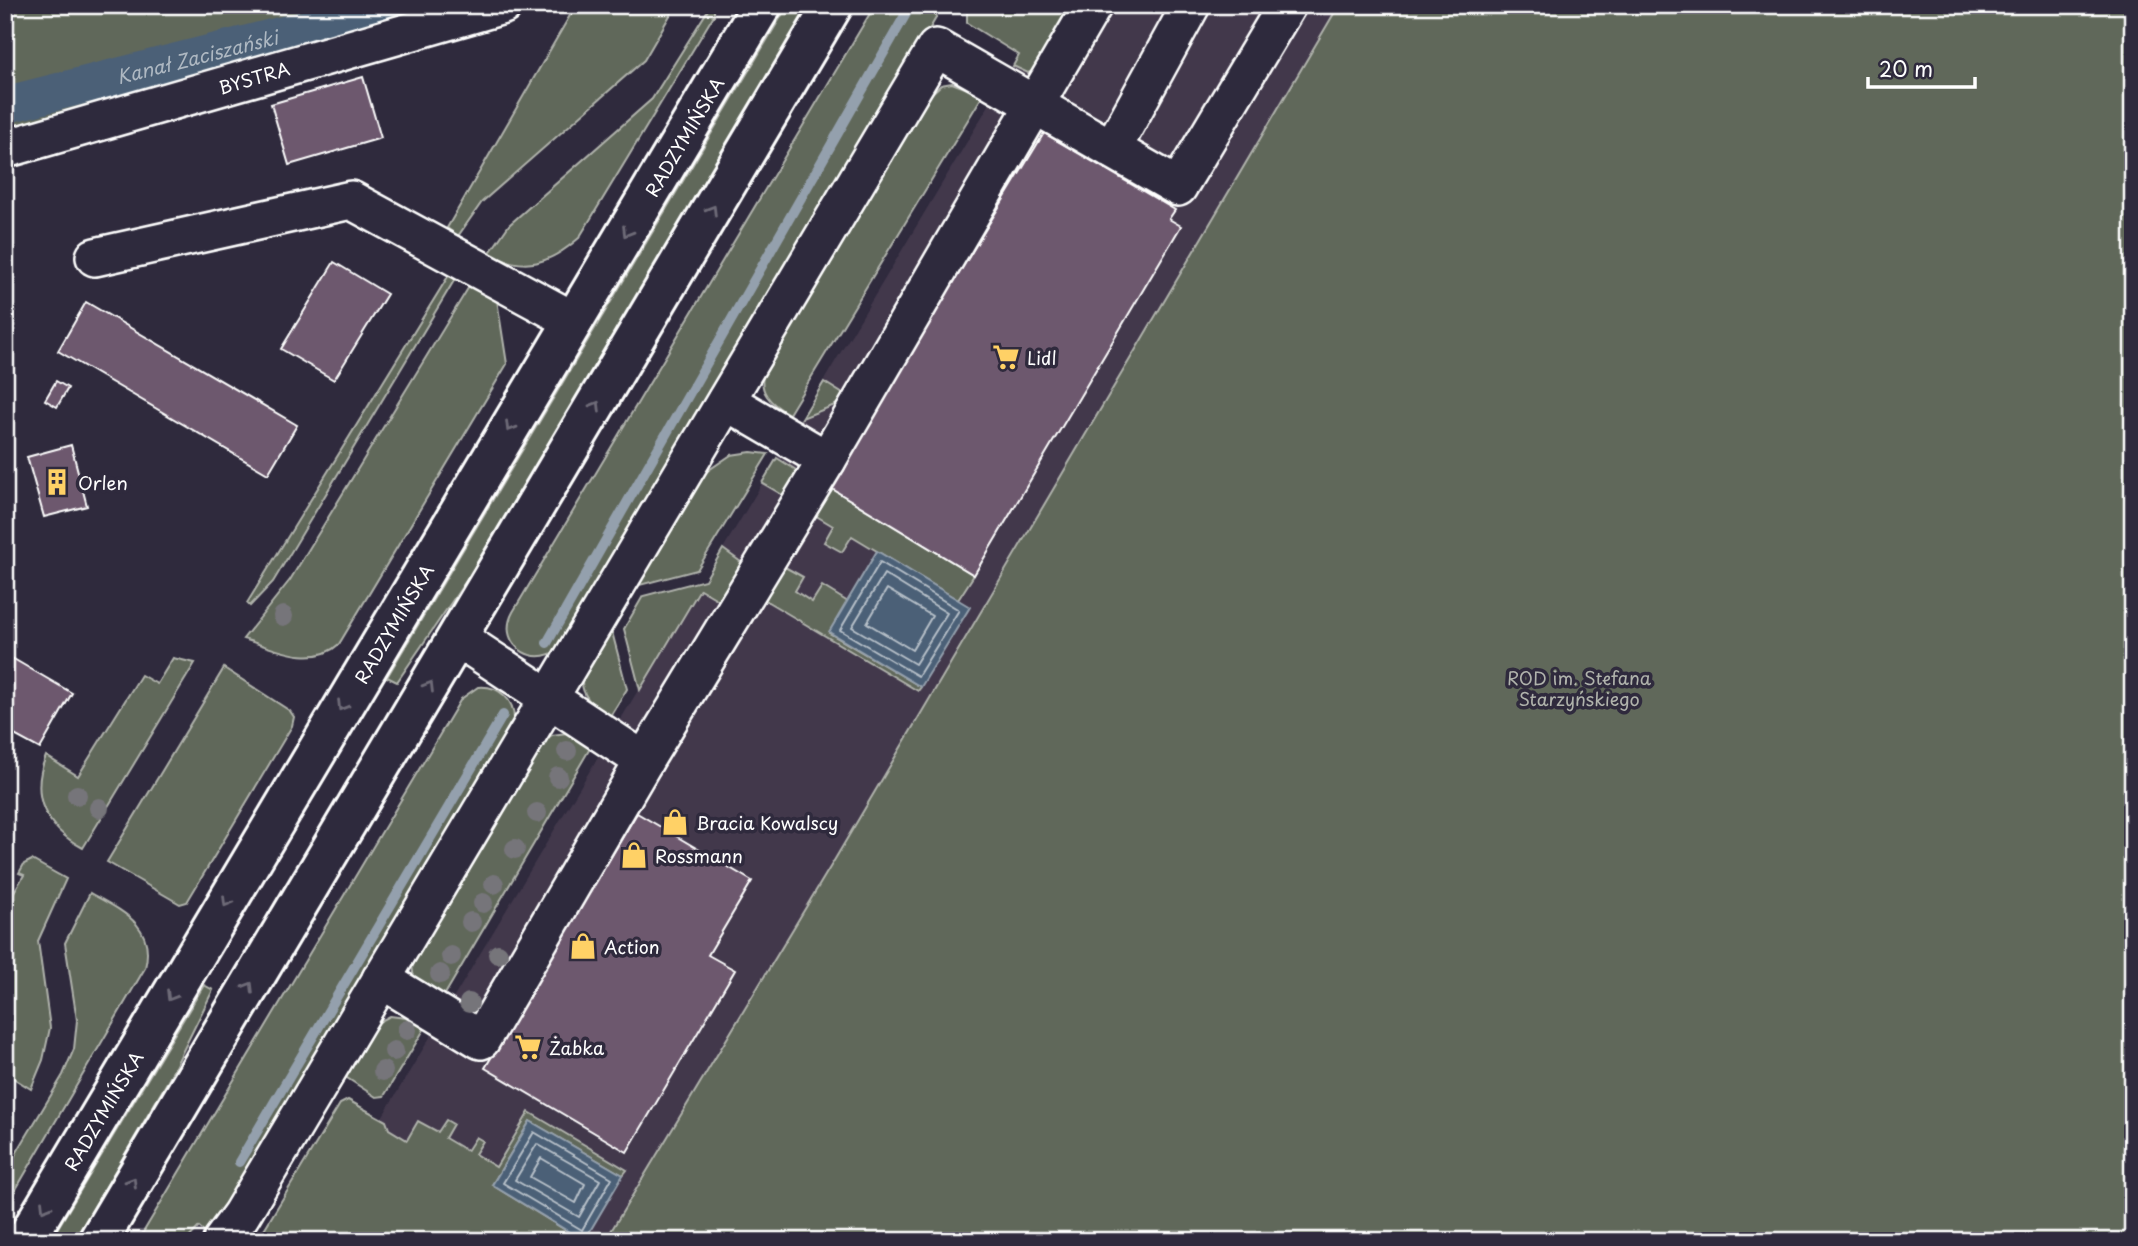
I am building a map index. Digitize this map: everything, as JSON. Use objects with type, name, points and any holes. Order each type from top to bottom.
[{"type":"main road","name":"RADZYMIŃSKA","points":[[25,1241],[762,5]]},
{"type":"main road","points":[[98,1241],[832,5]]},
{"type":"street","name":"BYSTRA","points":[[5,149],[502,5]]},
{"type":"street","points":[[381,979],[481,1040],[644,761],[827,460],[1093,5]]},
{"type":"street","points":[[1112,149],[1191,5]]},
{"type":"street","points":[[222,1241],[241,1215],[936,48],[1178,187],[1287,5]]},
{"type":"street","points":[[94,257],[351,200],[573,321]]},
{"type":"street","points":[[726,401],[827,460]]},
{"type":"street","points":[[458,638],[644,761]]},
{"type":"shaded area","points":[[1068,5],[1339,5],[835,859],[605,1241],[583,1241],[409,1137],[407,1141],[389,1129],[381,1119],[1022,50]]},
{"type":"green space","points":[[5,5],[459,5],[5,135]]},
{"type":"green space","points":[[576,5],[676,5],[644,60],[482,202],[458,236],[447,228]]},
{"type":"green space","points":[[711,5],[714,5],[714,15],[579,238],[547,259],[526,264],[502,260],[489,254],[509,225],[652,99]]},
{"type":"green space","points":[[788,5],[811,5],[470,575],[397,682],[387,677]]},
{"type":"green space","points":[[875,5],[936,5],[936,18],[564,643],[544,656],[523,652],[510,636],[509,625],[513,612]]},
{"type":"green space","points":[[967,5],[1079,5],[1033,71],[1028,73],[1013,66],[1019,55],[967,23]]},
{"type":"green space","name":"ROD im. Stefana Starzyńskiego","points":[[1339,5],[2133,5],[2133,1241],[605,1241],[835,859]]},
{"type":"green space","points":[[952,83],[983,95],[789,414],[767,396],[762,384],[765,369],[930,95],[941,85]]},
{"type":"green space","points":[[449,275],[455,279],[273,582],[250,606],[247,603]]},
{"type":"green space","points":[[470,285],[497,300],[507,364],[339,644],[329,651],[305,656],[243,639],[290,580]]},
{"type":"green space","points":[[824,382],[843,394],[840,403],[802,418]]},
{"type":"green space","points":[[751,452],[768,454],[697,570],[636,586],[703,474],[731,455]]},
{"type":"green space","points":[[777,458],[801,473],[786,497],[762,483]]},
{"type":"green space","points":[[829,487],[974,575],[958,600],[852,536],[842,552],[824,542],[833,526],[813,514]]},
{"type":"green space","points":[[723,549],[745,565],[722,602],[700,589],[640,690],[624,629],[643,596],[705,580]]},
{"type":"green space","points":[[783,566],[803,577],[795,591],[812,602],[822,586],[848,602],[829,633],[921,687],[918,691],[763,599]]},
{"type":"green space","points":[[611,628],[627,689],[609,718],[594,706],[582,686],[587,665]]},
{"type":"green space","points":[[173,658],[195,663],[83,848],[59,831],[44,810],[39,785],[46,756],[78,776],[141,675],[157,684]]},
{"type":"green space","points":[[224,668],[290,711],[294,717],[292,726],[187,902],[180,904],[107,862]]},
{"type":"green space","points":[[478,687],[493,689],[504,695],[512,707],[514,721],[233,1197],[207,1234],[199,1227],[186,1241],[138,1241],[461,699]]},
{"type":"green space","points":[[567,733],[592,745],[441,1001],[414,980],[412,965],[415,956],[545,740],[552,735]]},
{"type":"green space","points":[[32,860],[66,879],[38,941],[50,1028],[43,1060],[31,1089],[5,1073],[5,907],[24,875],[19,873],[24,864]]},
{"type":"green space","points":[[90,893],[124,913],[141,930],[146,941],[145,968],[5,1208],[5,1172],[63,1075],[74,1049],[77,1020],[65,943]]},
{"type":"green space","points":[[204,985],[213,990],[169,1079],[74,1241],[50,1241]]},
{"type":"green space","points":[[390,1016],[406,1018],[425,1028],[384,1096],[376,1097],[344,1076],[377,1023]]},
{"type":"green space","points":[[348,1100],[386,1121],[389,1129],[407,1140],[418,1121],[438,1132],[446,1120],[453,1124],[445,1138],[467,1151],[476,1137],[483,1141],[475,1154],[496,1167],[529,1112],[627,1170],[623,1175],[530,1121],[492,1185],[583,1241],[257,1241],[340,1104]]},
{"type":"water","points":[[877,551],[970,607],[921,687],[829,632]]},
{"type":"water","points":[[530,1121],[623,1175],[584,1241],[492,1185]]},
{"type":"building","points":[[363,77],[381,138],[289,165],[271,104]]},
{"type":"building","name":"Lidl","points":[[1044,133],[1175,210],[1169,219],[1181,226],[974,575],[829,487]]},
{"type":"building","points":[[334,262],[387,294],[334,380],[281,349]]},
{"type":"building","points":[[86,302],[297,425],[268,474],[58,351]]},
{"type":"building","points":[[56,381],[68,388],[57,407],[45,400]]},
{"type":"building","name":"Orlen","points":[[71,445],[87,506],[44,517],[27,457]]},
{"type":"building","points":[[5,654],[72,693],[40,749],[5,730]]},
{"type":"building","points":[[637,813],[752,881],[708,955],[735,970],[627,1152],[485,1068]]},
{"type":"waterway","name":"Kanał Zaciszański","points":[[5,105],[302,30],[388,5]]},
{"type":"waterway","points":[[547,643],[911,5]]},
{"type":"waterway","points":[[239,1162],[503,715]]},
{"type":"place","name":"Lidl","points":[[1006,357]]},
{"type":"place","name":"Orlen","points":[[57,482]]},
{"type":"place","name":"Bracia Kowalscy","points":[[675,822]]},
{"type":"place","name":"Rossmann","points":[[634,855]]},
{"type":"place","name":"Action","points":[[583,946]]},
{"type":"place","name":"Żabka","points":[[528,1047]]}]
